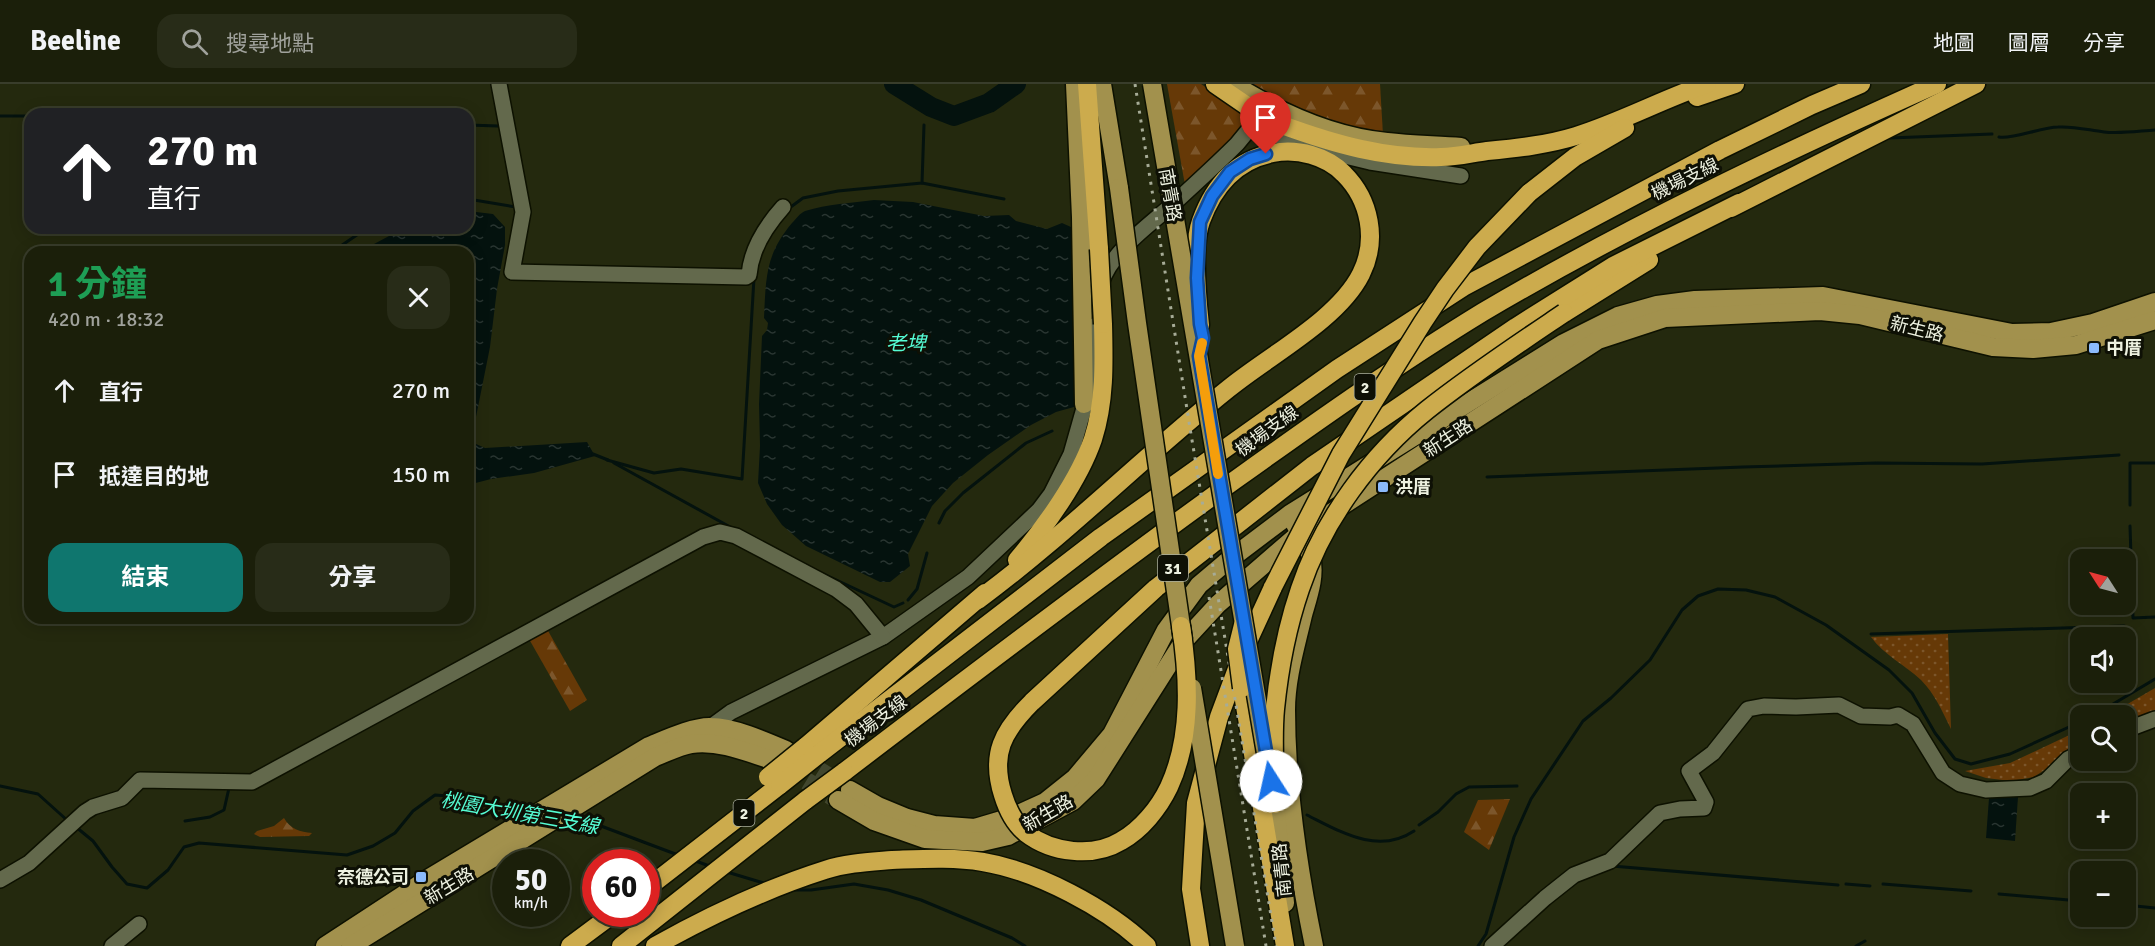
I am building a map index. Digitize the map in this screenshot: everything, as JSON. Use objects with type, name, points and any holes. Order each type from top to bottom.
[{"type":"highway","points":[[812,751],[1004,574],[1031,544],[1049,519],[1079,471],[1093,440],[1099,417],[1104,368],[1087,84]]},
{"type":"highway","points":[[1215,84],[1247,106],[1282,125],[1313,136],[1366,151],[1445,157],[1536,146],[1566,139],[1707,84]]},
{"type":"highway","points":[[1200,946],[1191,889],[1196,802],[1219,717],[1244,650],[1273,587],[1341,454],[1440,297],[1478,247],[1529,193],[1575,157],[1616,132],[1659,112],[1735,84]]},
{"type":"highway","name":"機場支線","points":[[660,874],[704,840],[777,768],[812,751],[1101,537],[1337,369],[1465,286],[1720,150],[1860,84]]},
{"type":"highway","name":"機場支線","points":[[621,946],[806,800],[1117,564],[1354,394],[1482,313],[1603,243],[1824,134],[1936,84]]},
{"type":"highway","points":[[1181,626],[1187,682],[1187,716],[1181,756],[1168,789],[1158,805],[1146,820],[1120,842],[1106,848],[1069,851],[1027,834],[1006,805],[997,771],[999,748],[1008,729],[1032,702],[1156,588],[1312,466],[1506,333],[1613,266],[1976,84]]},
{"type":"highway","points":[[978,600],[1023,566],[1135,466],[1229,387],[1333,311],[1361,274],[1371,241],[1363,200],[1353,183],[1341,171],[1325,160],[1295,151],[1266,154],[1250,159],[1230,172],[1212,196],[1200,222],[1197,278],[1203,338],[1199,356]]},
{"type":"highway","points":[[1275,804],[1275,710],[1289,627],[1300,587],[1316,551],[1350,493],[1403,432],[1427,410],[1492,361],[1739,203]]},
{"type":"highway","points":[[1243,625],[1237,649],[1242,688],[1286,946]]},
{"type":"highway","points":[[955,859],[1045,893],[1094,920],[1129,946]]},
{"type":"highway","points":[[655,946],[732,905],[826,869],[860,862],[955,859],[1009,868],[1057,886],[1097,910],[1147,946]]},
{"type":"highway","points":[[575,943],[595,927]]},
{"type":"main road","points":[[1074,84],[1083,272],[1084,404]]},
{"type":"main road","name":"31","points":[[1102,84],[1119,188],[1181,626],[1235,946]]},
{"type":"main road","name":"南青路","points":[[1152,84],[1275,804],[1292,946]]},
{"type":"main road","points":[[1233,84],[1264,103],[1304,121],[1345,134],[1385,142],[1461,147]]},
{"type":"main road","points":[[1083,272],[1104,275]]},
{"type":"main road","name":"新生路","points":[[2155,302],[2093,323],[2051,332],[2012,333],[1823,296],[1695,300],[1657,305],[1618,316],[1564,343],[1290,514],[1225,562],[1199,585],[1166,630],[1112,734],[1075,778],[1045,802],[1012,817],[975,828],[934,825],[844,795],[874,821],[925,839],[982,842],[1008,836],[1073,801],[1096,780],[1183,642],[1218,604],[1300,533],[1598,340],[1665,318],[1820,311],[1860,315],[1993,347],[2033,349],[2076,345],[2117,334],[2155,320]]},
{"type":"main road","name":"南青路","points":[[1290,514],[1311,556],[1313,575],[1291,664],[1286,707],[1290,802],[1301,882],[1314,946]]},
{"type":"main road","name":"新生路","points":[[351,946],[579,796],[649,746],[676,735],[710,726],[751,736],[777,768]]},
{"type":"main road","name":"新生路","points":[[579,796],[655,758],[689,744],[711,743],[740,749],[777,768]]},
{"type":"main road","name":"新生路","points":[[325,946],[426,880],[528,828]]},
{"type":"street","points":[[499,84],[523,212],[512,272],[746,277],[764,232],[783,207]]},
{"type":"street","points":[[689,744],[731,712],[882,637],[968,577],[1039,510],[1051,494],[1071,454],[1092,380],[1098,296],[1104,275],[1137,236],[1218,164],[1251,127],[1264,103]]},
{"type":"street","points":[[1251,127],[1316,149],[1359,159],[1461,176]]},
{"type":"street","points":[[0,880],[30,863],[85,812],[122,798],[141,780],[252,782],[703,537],[720,532],[736,536],[836,589],[856,604],[882,637]]},
{"type":"street","points":[[1492,946],[1574,875],[1610,861],[1660,813],[1680,808],[1704,808],[1706,802],[1689,771],[1713,753],[1748,710],[1764,706],[1839,705],[1861,716],[1898,715],[1913,724],[1943,773],[1960,784],[1986,790],[2030,788],[2046,781],[2070,758]]},
{"type":"street","points":[[2136,726],[2155,719]]},
{"type":"street","points":[[112,946],[139,924]]},
{"type":"green space","points":[[1167,84],[1201,84],[1250,118],[1240,136],[1185,185]]},
{"type":"green space","points":[[1250,84],[1380,84],[1383,135],[1306,115]]},
{"type":"green space","points":[[547,629],[587,700],[570,711],[529,639]]},
{"type":"green space","points":[[1948,634],[1951,729],[1926,685],[1882,649],[1871,637]]},
{"type":"green space","points":[[2155,688],[2155,714],[2136,721],[2136,705],[2126,705]]},
{"type":"green space","points":[[2070,735],[2070,753],[2034,777],[2011,781],[1986,778],[1965,771],[2010,763]]},
{"type":"green space","points":[[1510,799],[1489,850],[1464,832],[1478,800]]},
{"type":"green space","points":[[284,818],[296,829],[312,833],[309,836],[260,837],[254,834],[274,826]]},
{"type":"water","name":"老埤","points":[[874,200],[913,202],[984,216],[1009,215],[1016,221],[1047,229],[1062,223],[1071,227],[1075,332],[1074,407],[1056,412],[1031,425],[953,483],[932,506],[908,554],[910,566],[890,582],[880,582],[806,546],[782,525],[767,504],[758,483],[762,336],[767,330],[768,323],[764,318],[767,279],[772,257],[783,235],[803,212],[831,205]]},
{"type":"water","points":[[474,212],[493,214],[505,227],[505,245],[490,347],[474,427],[474,246],[370,246],[393,234],[474,234]]},
{"type":"water","points":[[474,436],[476,444],[485,448],[587,442],[595,456],[534,473],[474,483]]},
{"type":"water","points":[[2018,797],[2015,841],[1986,838],[1989,798]]},
{"type":"waterway","points":[[894,84],[931,107],[954,116],[989,103],[1016,84]]},
{"type":"waterway","points":[[0,116],[24,116]]},
{"type":"waterway","points":[[474,125],[498,126]]},
{"type":"waterway","points":[[788,209],[803,198],[838,191],[922,183],[924,125]]},
{"type":"waterway","points":[[1999,137],[2011,137],[2058,127],[2110,133],[2155,130]]},
{"type":"waterway","points":[[1890,138],[1992,134]]},
{"type":"waterway","points":[[922,183],[1004,199]]},
{"type":"waterway","points":[[474,200],[516,207]]},
{"type":"waterway","points":[[341,246],[358,234]]},
{"type":"waterway","points":[[607,460],[654,473],[681,469],[742,479],[754,278]]},
{"type":"waterway","points":[[939,523],[945,511],[963,493],[1026,443],[1052,431]]},
{"type":"waterway","points":[[593,454],[608,460]]},
{"type":"waterway","points":[[1487,477],[1876,463],[1982,464],[2119,455]]},
{"type":"waterway","points":[[614,463],[732,528]]},
{"type":"waterway","points":[[2130,505],[2130,463],[2155,463]]},
{"type":"waterway","points":[[2130,526],[2133,618],[2155,617]]},
{"type":"waterway","points":[[908,600],[917,589],[927,553]]},
{"type":"waterway","points":[[815,570],[894,607],[903,603]]},
{"type":"waterway","name":"桃園大圳第三支線","points":[[1478,946],[1486,934],[1514,837],[1531,799],[1583,721],[1611,698],[1650,660],[1682,610],[1698,596],[1718,589],[1746,590],[1775,597],[1826,625],[1889,670],[1912,693],[1935,733],[1955,759],[1971,764],[2010,754],[2070,727]]},
{"type":"waterway","points":[[1871,634],[2124,626]]},
{"type":"waterway","name":"桃園大圳第三支線","points":[[2111,705],[2155,679]]},
{"type":"waterway","name":"桃園大圳第三支線","points":[[0,786],[38,794],[68,821]]},
{"type":"waterway","points":[[1419,825],[1438,812],[1456,794],[1469,787],[1517,786]]},
{"type":"waterway","points":[[185,821],[210,817],[224,810],[229,788]]},
{"type":"waterway","name":"桃園大圳第三支線","points":[[76,827],[93,841],[127,884],[147,888],[168,870],[184,847],[199,843],[347,855],[373,846],[395,833],[413,811],[435,795],[461,797],[529,810]]},
{"type":"waterway","points":[[1307,815],[1346,834],[1373,841],[1400,838],[1414,831]]},
{"type":"waterway","name":"桃園大圳第三支線","points":[[571,819],[593,823],[678,855]]},
{"type":"waterway","name":"桃園大圳第三支線","points":[[693,860],[712,867]]},
{"type":"waterway","points":[[1612,866],[1838,885]]},
{"type":"waterway","name":"桃園大圳第三支線","points":[[727,872],[767,884]]},
{"type":"waterway","name":"桃園大圳第三支線","points":[[793,890],[854,884],[888,890],[921,900],[1012,938],[1025,946]]},
{"type":"waterway","points":[[1846,884],[1870,886]]},
{"type":"waterway","points":[[1883,884],[1971,891]]},
{"type":"waterway","points":[[1999,894],[2070,900]]},
{"type":"waterway","points":[[2136,906],[2155,908]]},
{"type":"waterway","points":[[1856,946],[1865,941]]},
{"type":"tunnel","points":[[796,756],[850,790]]},
{"type":"tunnel","points":[[783,767],[838,800]]},
{"type":"railway","points":[[1135,84],[1276,946]]},
{"type":"railway","points":[[1209,597],[1266,946]]},
{"type":"slow traffic","points":[[1202,343],[1199,356],[1218,474]]},
{"type":"place","name":"中厝","points":[[2094,348]]},
{"type":"place","name":"洪厝","points":[[1383,487]]},
{"type":"place","name":"奈德公司","points":[[421,877]]},
{"type":"route","points":[[1266,154],[1250,159],[1230,172],[1212,196],[1200,222],[1197,278],[1203,338],[1199,356],[1271,781]]}]
